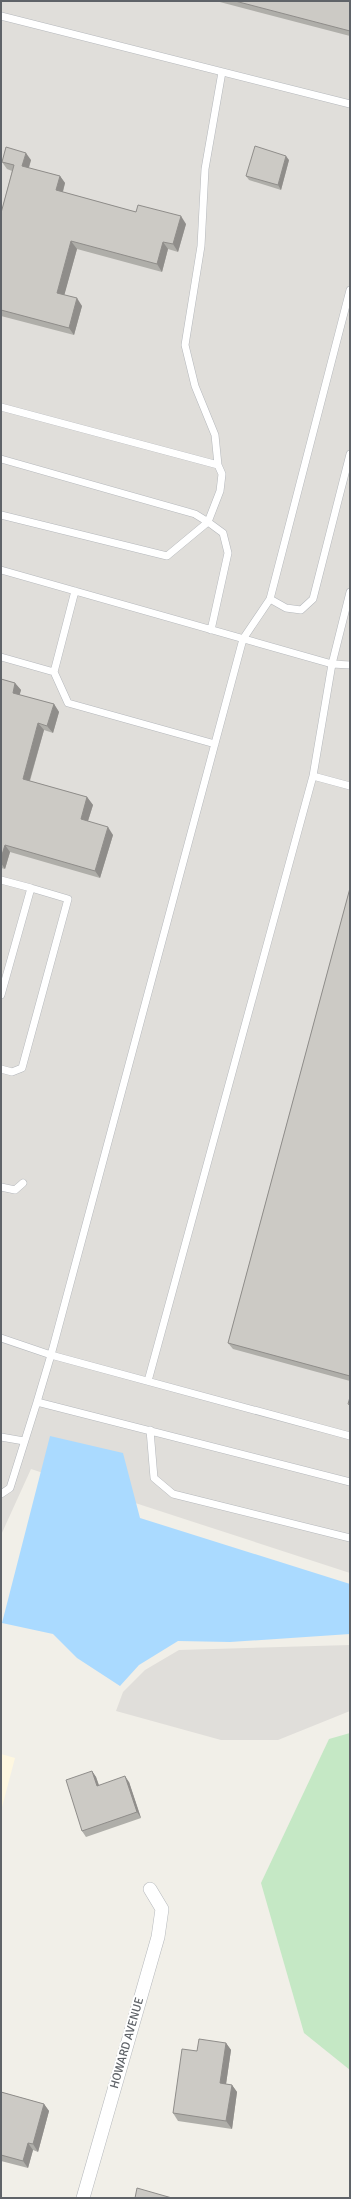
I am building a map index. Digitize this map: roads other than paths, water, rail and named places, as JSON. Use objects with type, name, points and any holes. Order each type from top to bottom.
[{"type":"street","name":"HOWARD AVENUE","points":[[83,2198],[158,1937],[162,1909],[150,1889]]},
{"type":"lane","points":[[1,16],[350,104]]},
{"type":"lane","points":[[1,515],[167,556],[208,522],[220,491],[222,474],[218,465],[215,435],[195,386],[185,346],[201,246],[205,169],[222,72]]},
{"type":"lane","points":[[1,1494],[10,1488],[51,1355],[243,640],[270,599],[350,290]]},
{"type":"lane","points":[[1,407],[218,465]]},
{"type":"lane","points":[[270,599],[286,608],[301,610],[313,599],[350,454]]},
{"type":"lane","points":[[1,459],[195,514],[223,532],[228,553],[211,630]]},
{"type":"lane","points":[[1,570],[243,640],[332,664],[350,665]]},
{"type":"lane","points":[[76,591],[54,672],[68,704],[215,744]]},
{"type":"lane","points":[[148,1381],[312,776],[332,664],[350,592]]},
{"type":"lane","points":[[1,657],[54,672]]},
{"type":"lane","points":[[312,776],[350,786]]},
{"type":"lane","points":[[1,880],[68,899],[22,1068],[12,1072],[1,1069]]},
{"type":"lane","points":[[1,995],[31,888]]},
{"type":"lane","points":[[1,1187],[15,1190],[23,1183]]},
{"type":"lane","points":[[1,1338],[51,1355],[350,1436]]},
{"type":"lane","points":[[37,1402],[350,1482]]},
{"type":"lane","points":[[150,1430],[154,1478],[173,1494],[350,1538]]},
{"type":"lane","points":[[1,1437],[24,1441]]},
{"type":"water","points":[[50,1436],[123,1453],[140,1518],[350,1584],[350,1634],[230,1642],[178,1641],[139,1665],[120,1686],[77,1658],[53,1634],[2,1623]]}]
